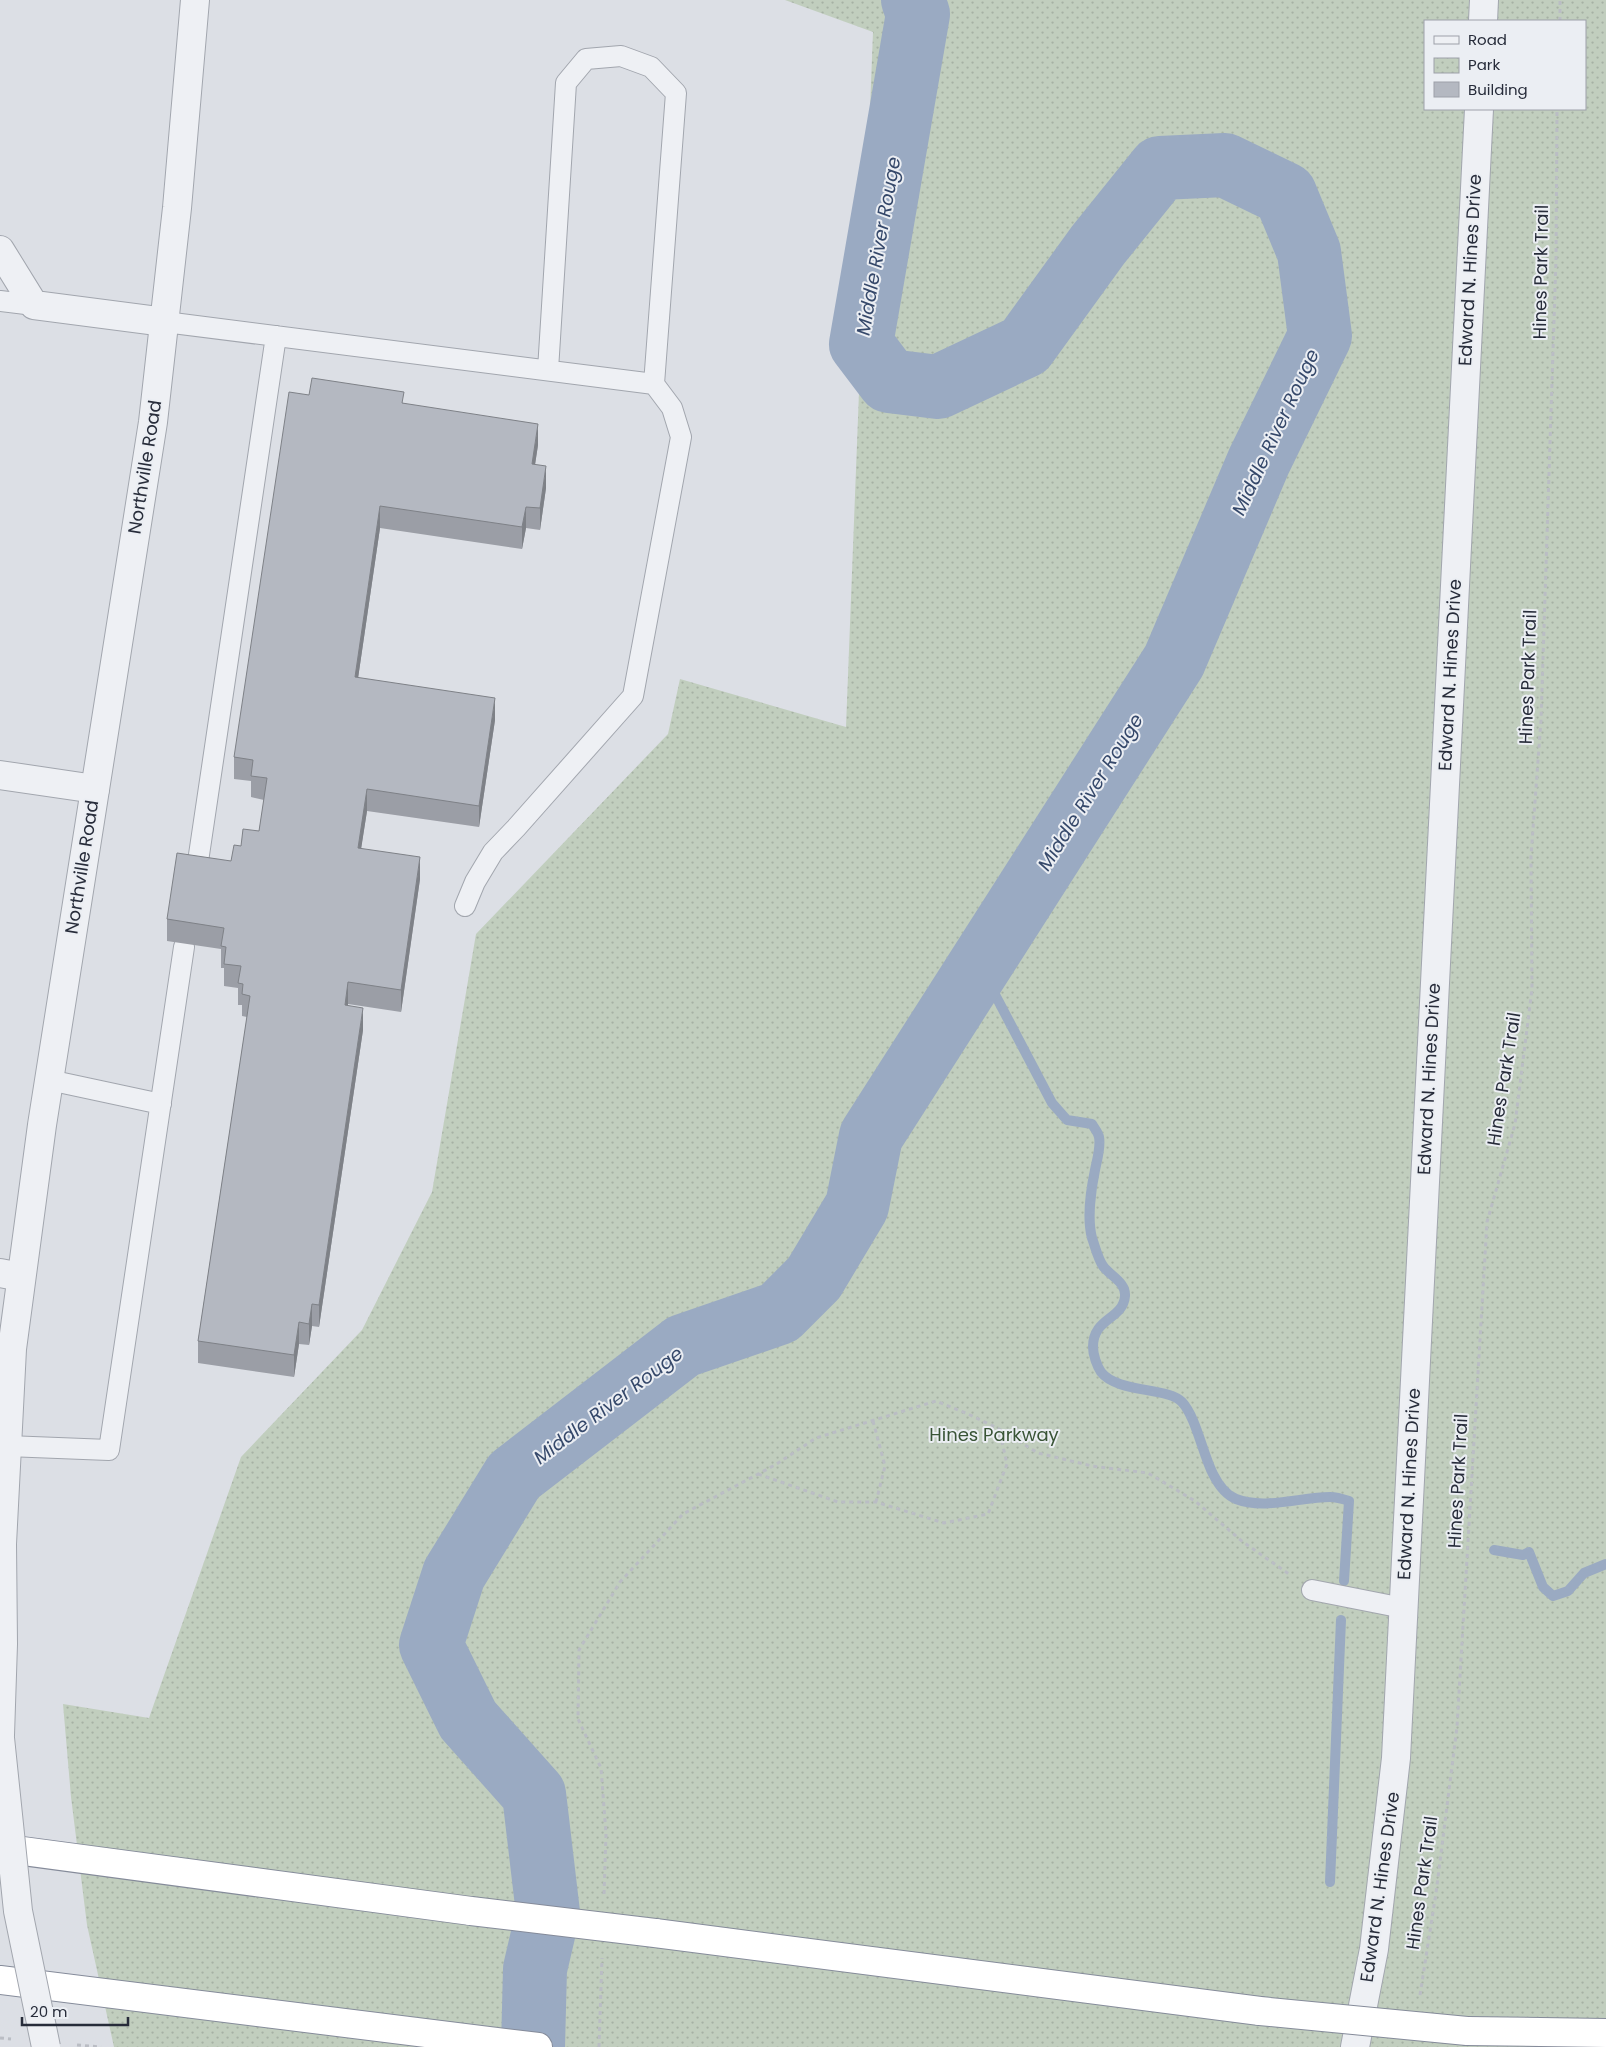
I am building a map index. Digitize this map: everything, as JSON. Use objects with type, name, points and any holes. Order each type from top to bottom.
[{"type":"highway","points":[[0,1848],[471,1911],[1260,2011],[1467,2031],[1606,2033]]},
{"type":"highway","points":[[0,1980],[538,2047]]},
{"type":"street","name":"Northville Road","points":[[46,2047],[18,1911],[0,1737],[2,1498],[7,1446],[12,1348],[11,1275],[49,1080],[153,422],[177,208],[195,0]]},
{"type":"street","points":[[1483,20],[1484,0]]},
{"type":"street","name":"Edward N. Hines Drive","points":[[1355,2047],[1374,1949],[1396,1758],[1479,110]]},
{"type":"street","points":[[0,250],[34,305],[165,322]]},
{"type":"street","points":[[0,775],[94,789]]},
{"type":"lane","points":[[465,906],[475,882],[493,852],[633,696],[681,437],[672,408],[654,384],[676,93],[651,67],[621,56],[586,59],[566,83],[548,370]]},
{"type":"lane","points":[[0,301],[34,305]]},
{"type":"lane","points":[[165,322],[654,384]]},
{"type":"lane","points":[[196,875],[276,336]]},
{"type":"lane","points":[[7,1446],[109,1450],[184,948]]},
{"type":"lane","points":[[49,1080],[161,1104]]},
{"type":"lane","points":[[1312,1590],[1403,1608]]},
{"type":"path","points":[[1560,0],[1560,20]]},
{"type":"path","name":"Hines Park Trail","points":[[1419,1999],[1436,1893],[1457,1727],[1487,1222],[1515,1124],[1532,989],[1531,856],[1541,720],[1556,259],[1557,110]]},
{"type":"path","points":[[604,1902],[606,1834],[601,1768],[578,1719],[579,1650],[620,1582],[682,1514],[758,1474],[816,1438],[936,1401],[999,1429],[1038,1453],[1092,1466],[1148,1473],[1195,1502],[1243,1542],[1312,1590]]},
{"type":"path","points":[[873,1421],[884,1466],[876,1502]]},
{"type":"path","points":[[758,1474],[838,1502],[876,1502],[944,1523],[988,1514],[1007,1464],[999,1429]]},
{"type":"path","points":[[599,2047],[602,1950]]},
{"type":"green space","name":"Hines Parkway","points":[[785,0],[1606,0],[1606,2047],[114,2047],[87,1925],[71,1797],[63,1704],[149,1718],[241,1457],[362,1330],[432,1192],[476,934],[668,734],[680,679],[846,727],[873,32]]},
{"type":"building","points":[[312,378],[404,392],[402,403],[538,424],[532,464],[546,466],[540,508],[526,507],[522,527],[380,506],[355,677],[495,698],[479,806],[367,789],[358,848],[420,857],[401,990],[348,982],[345,1005],[363,1008],[319,1305],[312,1304],[309,1324],[299,1322],[294,1355],[198,1341],[250,996],[242,994],[243,984],[238,983],[241,966],[224,964],[226,947],[221,946],[224,928],[167,919],[177,853],[231,861],[234,845],[241,846],[243,829],[259,831],[267,778],[251,776],[253,760],[234,757],[289,392],[309,395]]},
{"type":"waterway","name":"Middle River Rouge","points":[[533,2047],[535,1969],[548,1913],[534,1794],[468,1720],[431,1645],[454,1574],[514,1476],[683,1346],[779,1313],[814,1278],[857,1206],[871,1136],[1174,661],[1259,461],[1320,336],[1309,252],[1285,194],[1225,165],[1160,168],[1098,245],[1025,346],[938,387],[889,381],[861,344],[918,14],[913,0]]},
{"type":"waterway","points":[[980,966],[1052,1103],[1067,1120],[1092,1124],[1098,1135],[1099,1149],[1090,1204],[1092,1238],[1101,1263],[1125,1291],[1123,1304],[1119,1310],[1103,1324],[1094,1337],[1094,1353],[1101,1372],[1108,1379],[1118,1383],[1166,1394],[1182,1402],[1195,1426],[1209,1466],[1217,1482],[1232,1497],[1258,1503],[1330,1497],[1349,1501],[1344,1581]]},
{"type":"waterway","points":[[1494,1550],[1523,1555],[1529,1552],[1543,1587],[1553,1596],[1568,1591],[1584,1573],[1606,1564]]},
{"type":"waterway","points":[[1330,1882],[1341,1620]]}]
